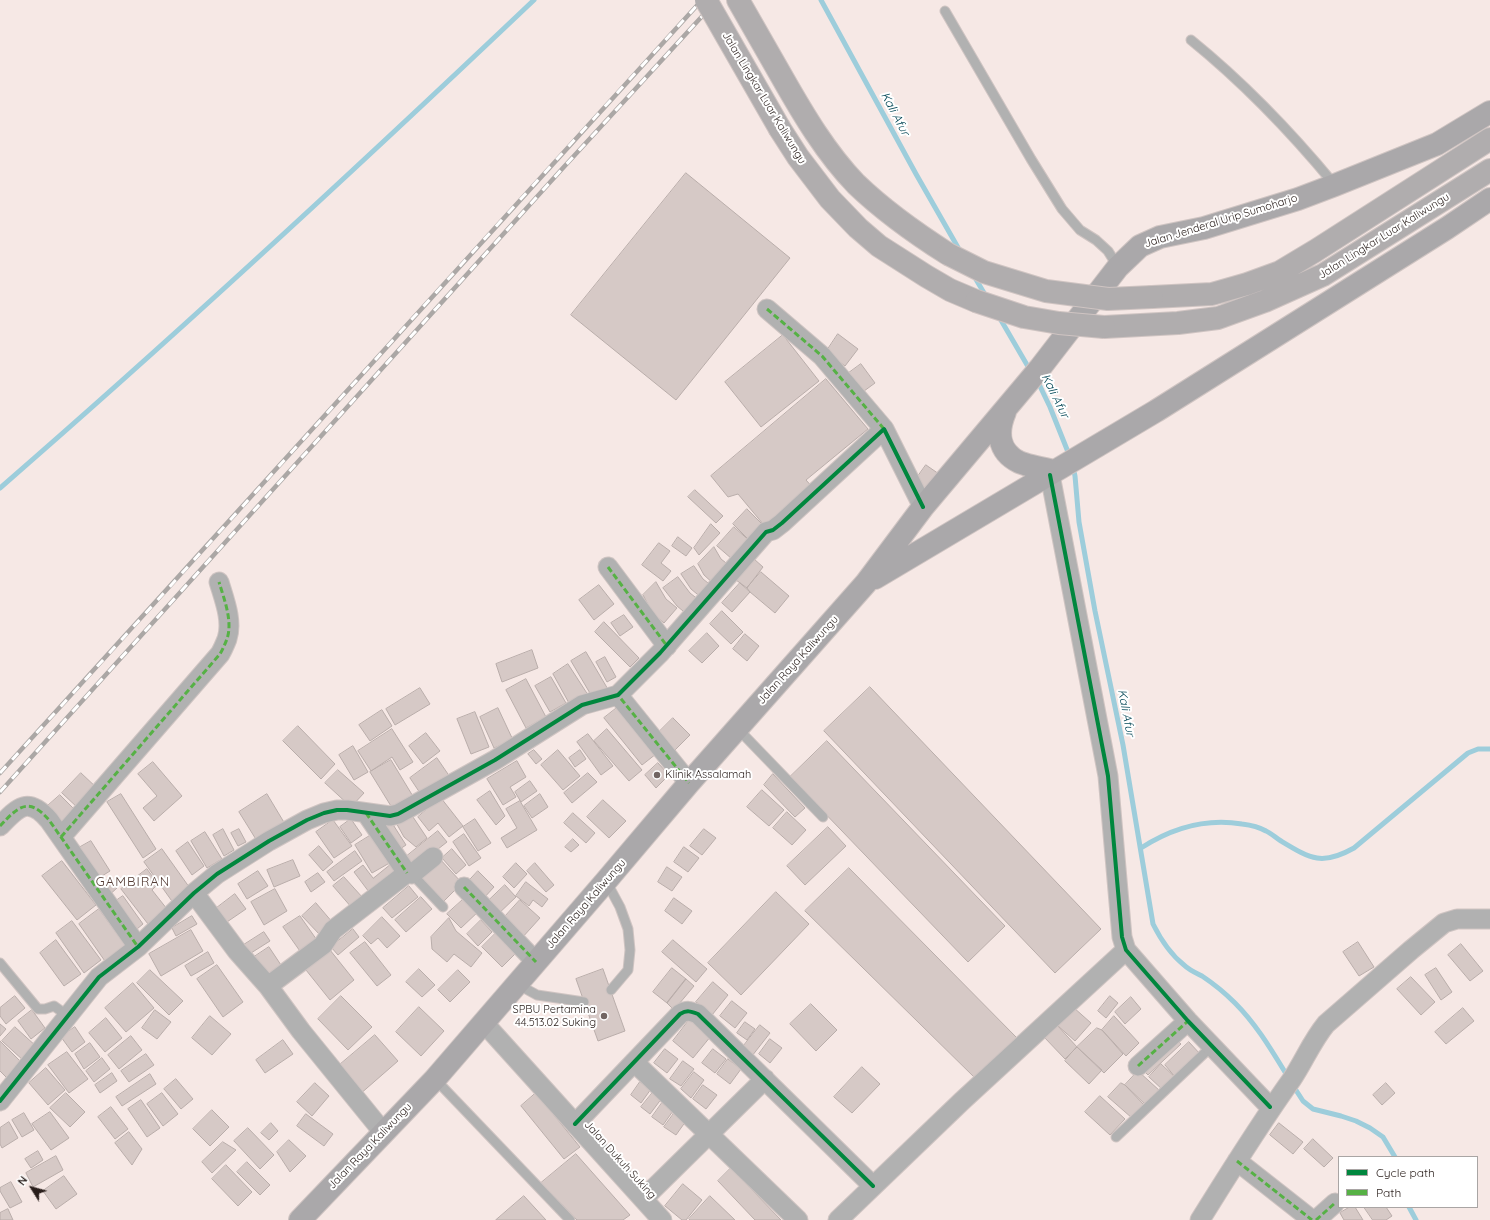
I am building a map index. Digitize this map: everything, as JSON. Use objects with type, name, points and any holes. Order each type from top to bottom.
[{"type":"highway","name":"Jalan Lingkar Luar Kaliwungu","points":[[706,0],[780,129],[798,157],[830,199],[858,228],[879,246],[950,290],[976,302],[1024,317],[1104,328],[1178,323],[1218,318],[1265,301],[1323,276],[1490,170]]},
{"type":"highway","points":[[738,0],[801,110],[831,154],[856,183],[887,212],[913,232],[948,254],[984,272],[1046,291],[1108,299],[1212,294],[1246,284],[1280,272],[1315,252],[1490,139]]},
{"type":"main road","name":"Jalan Jenderal Urip Sumoharjo","points":[[866,583],[923,507],[1024,388],[1118,267],[1140,246],[1160,238],[1204,228],[1335,186],[1438,144],[1490,112]]},
{"type":"main road","points":[[866,583],[1156,411],[1447,228],[1490,199]]},
{"type":"main road","points":[[1007,408],[1000,425],[1000,439],[1007,453],[1019,462],[1061,468]]},
{"type":"main road","name":"Jalan Raya Kaliwungu","points":[[300,1220],[435,1078],[484,1023],[689,783],[866,583]]},
{"type":"street","points":[[766,309],[822,356],[884,429],[923,507]]},
{"type":"street","points":[[0,1100],[99,977],[138,947],[194,893],[236,861],[307,820],[337,810],[390,816],[398,814],[495,760],[582,705],[618,695],[667,646],[766,532],[773,530],[782,524],[884,429]]},
{"type":"street","points":[[1061,468],[1108,776],[1122,937],[1126,950],[1188,1021],[1270,1107]]},
{"type":"street","points":[[608,567],[667,646]]},
{"type":"street","points":[[61,837],[220,654],[228,638],[229,623],[226,603],[219,582]]},
{"type":"street","points":[[618,695],[689,783]]},
{"type":"street","points":[[0,826],[15,810],[23,807],[30,806],[42,812],[138,947]]},
{"type":"street","points":[[366,813],[409,873]]},
{"type":"street","points":[[268,986],[323,945],[333,930],[409,873],[433,857]]},
{"type":"street","points":[[464,887],[536,962]]},
{"type":"street","points":[[194,893],[237,951],[268,986],[301,1031],[383,1132]]},
{"type":"street","points":[[1200,1220],[1270,1107],[1287,1085],[1326,1024],[1444,923],[1457,919],[1490,919]]},
{"type":"street","points":[[838,1220],[968,1096],[1126,950]]},
{"type":"street","points":[[575,1124],[680,1014],[690,1011],[698,1014],[873,1186]]},
{"type":"street","points":[[1138,1066],[1188,1021]]},
{"type":"street","name":"Jalan Dukuh Suking","points":[[484,1023],[662,1220]]},
{"type":"street","points":[[634,1062],[798,1220]]},
{"type":"street","points":[[643,1199],[765,1080]]},
{"type":"street","points":[[1237,1161],[1312,1220]]},
{"type":"street","points":[[1316,1220],[1335,1203]]},
{"type":"lane","points":[[945,11],[1030,159],[1062,209],[1080,230],[1096,240],[1108,251],[1118,267]]},
{"type":"lane","points":[[1191,40],[1218,62],[1264,105],[1307,151],[1335,186]]},
{"type":"lane","points":[[737,728],[823,817]]},
{"type":"lane","points":[[409,873],[443,907]]},
{"type":"lane","points":[[606,881],[620,907],[628,929],[630,950],[628,970],[611,990]]},
{"type":"lane","points":[[0,963],[38,1009],[45,1009],[54,1006],[68,1016]]},
{"type":"lane","points":[[517,984],[537,995],[584,1002]]},
{"type":"lane","points":[[1116,1137],[1212,1046]]},
{"type":"lane","points":[[435,1078],[570,1220]]},
{"type":"building","points":[[686,173],[790,258],[676,400],[571,315]]},
{"type":"building","points":[[838,334],[858,349],[845,366],[826,352]]},
{"type":"building","points":[[783,335],[819,381],[761,427],[725,382]]},
{"type":"building","points":[[861,364],[875,383],[860,394],[846,375]]},
{"type":"building","points":[[826,379],[868,429],[806,480],[815,490],[768,530],[738,494],[728,497],[711,476]]},
{"type":"building","points":[[926,465],[939,474],[927,492],[914,482]]},
{"type":"building","points":[[695,490],[723,516],[716,523],[688,497]]},
{"type":"building","points":[[747,509],[763,525],[749,540],[733,524]]},
{"type":"building","points":[[711,524],[720,533],[699,555],[694,548]]},
{"type":"building","points":[[734,527],[753,544],[732,559],[717,546]]},
{"type":"building","points":[[678,537],[692,548],[686,556],[672,546]]},
{"type":"building","points":[[659,543],[670,551],[661,563],[671,571],[663,581],[642,565]]},
{"type":"building","points":[[714,547],[721,559],[730,566],[715,585],[704,575],[698,564]]},
{"type":"building","points":[[754,559],[763,567],[747,588],[736,580]]},
{"type":"building","points":[[694,566],[703,579],[713,587],[703,599],[691,589],[681,574]]},
{"type":"building","points":[[761,572],[789,596],[775,613],[747,588]]},
{"type":"building","points":[[678,577],[690,593],[700,601],[689,616],[677,606],[663,588]]},
{"type":"building","points":[[656,582],[666,599],[677,608],[664,623],[653,614],[643,595]]},
{"type":"building","points":[[740,583],[750,592],[732,612],[722,603]]},
{"type":"building","points":[[599,585],[614,604],[594,620],[579,600]]},
{"type":"building","points":[[722,611],[743,632],[731,644],[710,624]]},
{"type":"building","points":[[624,615],[633,627],[620,636],[611,623]]},
{"type":"building","points":[[604,622],[639,658],[630,667],[595,632]]},
{"type":"building","points":[[707,633],[719,646],[702,663],[689,651]]},
{"type":"building","points":[[745,634],[759,646],[747,661],[733,649]]},
{"type":"building","points":[[532,650],[538,668],[502,682],[496,664]]},
{"type":"building","points":[[586,652],[609,691],[594,700],[571,661]]},
{"type":"building","points":[[605,657],[616,677],[607,682],[596,662]]},
{"type":"building","points":[[568,664],[590,698],[569,703],[553,674]]},
{"type":"building","points":[[551,677],[566,703],[550,712],[535,686]]},
{"type":"building","points":[[526,679],[546,717],[526,728],[506,690]]},
{"type":"building","points":[[870,687],[1101,929],[1055,973],[824,731]]},
{"type":"building","points":[[420,688],[430,704],[395,725],[386,709]]},
{"type":"building","points":[[618,707],[656,754],[642,765],[604,718]]},
{"type":"building","points":[[498,708],[513,740],[494,748],[480,717]]},
{"type":"building","points":[[382,710],[392,726],[370,741],[359,725]]},
{"type":"building","points":[[475,712],[489,747],[471,754],[457,719]]},
{"type":"building","points":[[673,718],[690,735],[672,753],[655,736]]},
{"type":"building","points":[[298,726],[335,764],[321,779],[283,741]]},
{"type":"building","points":[[392,729],[413,762],[400,770],[392,757],[371,771],[358,751]]},
{"type":"building","points":[[607,729],[642,770],[629,781],[594,741]]},
{"type":"building","points":[[426,733],[440,751],[423,764],[409,746]]},
{"type":"building","points":[[588,734],[613,766],[601,775],[577,742]]},
{"type":"building","points":[[827,741],[1005,926],[968,962],[790,777]]},
{"type":"building","points":[[353,746],[368,772],[354,780],[339,755]]},
{"type":"building","points":[[534,750],[542,759],[536,764],[528,754]]},
{"type":"building","points":[[558,750],[580,776],[563,790],[541,765]]},
{"type":"building","points":[[580,750],[586,759],[575,767],[569,758]]},
{"type":"building","points":[[437,758],[450,777],[422,796],[410,778]]},
{"type":"building","points":[[391,760],[414,798],[394,811],[370,772]]},
{"type":"building","points":[[517,761],[526,777],[510,787],[516,797],[503,805],[487,779]]},
{"type":"building","points":[[153,762],[182,796],[154,821],[143,808],[157,796],[138,774]]},
{"type":"building","name":"Klinik Assalamah","points":[[658,763],[669,775],[656,788],[645,775]]},
{"type":"building","points":[[338,770],[364,793],[351,807],[325,783]]},
{"type":"building","points":[[81,773],[98,789],[79,809],[62,793]]},
{"type":"building","points":[[588,773],[597,782],[572,803],[564,793]]},
{"type":"building","points":[[773,774],[805,808],[795,817],[764,785]]},
{"type":"building","points":[[530,781],[537,791],[521,802],[515,792]]},
{"type":"building","points":[[762,790],[784,810],[769,826],[747,807]]},
{"type":"building","points":[[490,791],[505,816],[496,825],[477,800]]},
{"type":"building","points":[[121,794],[156,849],[143,858],[107,802]]},
{"type":"building","points":[[267,794],[285,824],[257,841],[239,812]]},
{"type":"building","points":[[540,794],[548,807],[532,818],[524,806]]},
{"type":"building","points":[[60,795],[78,813],[61,829],[43,810]]},
{"type":"building","points":[[441,798],[463,826],[449,837],[438,823],[429,831],[418,817]]},
{"type":"building","points":[[603,800],[626,821],[609,838],[587,817]]},
{"type":"building","points":[[520,801],[537,830],[507,848],[501,838],[517,828],[506,809]]},
{"type":"building","points":[[409,811],[427,838],[416,847],[404,837],[394,819]]},
{"type":"building","points":[[787,812],[806,830],[792,845],[773,828]]},
{"type":"building","points":[[573,813],[595,833],[586,843],[564,823]]},
{"type":"building","points":[[351,819],[362,835],[351,843],[340,827]]},
{"type":"building","points":[[475,819],[491,843],[478,851],[463,827]]},
{"type":"building","points":[[333,820],[352,846],[334,858],[316,832]]},
{"type":"building","points":[[392,823],[406,845],[397,851],[382,830]]},
{"type":"building","points":[[828,827],[846,846],[805,885],[787,866]]},
{"type":"building","points":[[223,829],[234,850],[224,856],[213,835]]},
{"type":"building","points":[[239,829],[246,842],[238,846],[231,833]]},
{"type":"building","points":[[704,829],[716,838],[702,855],[690,846]]},
{"type":"building","points":[[438,831],[447,842],[410,871],[402,860]]},
{"type":"building","points":[[205,832],[222,859],[207,868],[191,841]]},
{"type":"building","points":[[376,832],[393,861],[372,873],[355,845]]},
{"type":"building","points":[[464,834],[481,858],[469,866],[453,842]]},
{"type":"building","points":[[573,839],[579,845],[571,852],[565,847]]},
{"type":"building","points":[[91,841],[110,871],[94,881],[75,850]]},
{"type":"building","points":[[188,842],[204,866],[192,875],[176,851]]},
{"type":"building","points":[[319,846],[333,862],[323,871],[309,855]]},
{"type":"building","points":[[684,847],[699,858],[688,872],[674,862]]},
{"type":"building","points":[[162,849],[192,891],[174,904],[144,862]]},
{"type":"building","points":[[452,849],[466,865],[456,874],[442,858]]},
{"type":"building","points":[[355,851],[362,861],[334,881],[327,872]]},
{"type":"building","points":[[439,858],[462,883],[442,903],[417,877]]},
{"type":"building","points":[[293,860],[300,876],[274,887],[267,870]]},
{"type":"building","points":[[62,861],[96,905],[77,920],[42,876]]},
{"type":"building","points":[[394,862],[402,873],[372,896],[354,872],[363,865],[373,878]]},
{"type":"building","points":[[516,863],[527,874],[514,888],[503,877]]},
{"type":"building","points":[[535,863],[554,885],[546,892],[527,871]]},
{"type":"building","points":[[667,867],[682,877],[672,891],[658,882]]},
{"type":"building","points":[[849,868],[1018,1039],[976,1079],[805,911]]},
{"type":"building","points":[[147,869],[158,884],[152,890],[167,909],[148,924],[121,889]]},
{"type":"building","points":[[258,871],[268,886],[247,899],[238,884]]},
{"type":"building","points":[[478,871],[494,887],[483,899],[467,883]]},
{"type":"building","points":[[318,873],[325,882],[311,892],[305,882]]},
{"type":"building","points":[[344,877],[363,898],[352,908],[333,886]]},
{"type":"building","points":[[109,878],[117,888],[107,897],[99,887]]},
{"type":"building","points":[[526,882],[548,899],[542,907],[533,900],[529,906],[516,896]]},
{"type":"building","points":[[505,885],[516,897],[495,917],[484,905]]},
{"type":"building","points":[[409,886],[418,897],[392,918],[383,908]]},
{"type":"building","points":[[275,889],[287,911],[264,925],[251,902]]},
{"type":"building","points":[[776,892],[809,924],[741,995],[708,963]]},
{"type":"building","points":[[235,894],[246,909],[224,924],[214,910]]},
{"type":"building","points":[[123,896],[143,924],[131,934],[110,905]]},
{"type":"building","points":[[467,896],[480,910],[461,928],[447,914]]},
{"type":"building","points":[[421,897],[432,909],[406,932],[395,920]]},
{"type":"building","points":[[674,898],[692,911],[682,924],[665,911]]},
{"type":"building","points":[[520,900],[540,918],[521,939],[501,921]]},
{"type":"building","points":[[316,903],[333,923],[320,935],[302,916]]},
{"type":"building","points":[[99,909],[128,949],[107,964],[79,924]]},
{"type":"building","points":[[192,916],[197,924],[176,936],[172,928]]},
{"type":"building","points":[[300,916],[319,943],[302,954],[283,927]]},
{"type":"building","points":[[382,917],[400,936],[387,948],[378,938],[371,944],[363,936]]},
{"type":"building","points":[[449,918],[456,931],[482,953],[471,967],[454,954],[447,962],[432,949],[431,937]]},
{"type":"building","points":[[481,920],[492,932],[478,946],[467,934]]},
{"type":"building","points":[[72,921],[101,960],[84,973],[56,933]]},
{"type":"building","points":[[353,929],[359,937],[338,955],[331,947]]},
{"type":"building","points":[[191,930],[203,951],[161,976],[149,954]]},
{"type":"building","points":[[264,932],[270,941],[251,953],[242,946]]},
{"type":"building","points":[[496,933],[516,953],[502,967],[482,947]]},
{"type":"building","points":[[56,940],[81,974],[64,986],[40,953]]},
{"type":"building","points":[[673,940],[707,969],[696,982],[662,952]]},
{"type":"building","points":[[365,942],[391,975],[377,986],[350,953]]},
{"type":"building","points":[[1358,942],[1374,967],[1359,976],[1343,952]]},
{"type":"building","points":[[1461,944],[1483,971],[1470,981],[1448,955]]},
{"type":"building","points":[[269,947],[281,965],[264,977],[251,959]]},
{"type":"building","points":[[330,950],[354,980],[330,1000],[306,970]]},
{"type":"building","points":[[208,952],[214,963],[191,976],[185,966]]},
{"type":"building","points":[[217,965],[243,1002],[223,1017],[197,979]]},
{"type":"building","points":[[672,968],[686,979],[667,1003],[653,992]]},
{"type":"building","points":[[1436,968],[1452,992],[1441,1000],[1425,975]]},
{"type":"building","points":[[419,969],[435,985],[422,997],[406,982]]},
{"type":"building","name":"SPBU Pertamina 44.513.02 Suking","points":[[603,969],[625,1031],[598,1041],[576,979]]},
{"type":"building","points":[[150,970],[183,1001],[169,1015],[137,983]]},
{"type":"building","points":[[458,970],[470,982],[450,1002],[438,990]]},
{"type":"building","points":[[1411,977],[1435,1002],[1421,1015],[1397,989]]},
{"type":"building","points":[[686,979],[694,986],[674,1010],[667,1003]]},
{"type":"building","points":[[713,982],[728,995],[712,1015],[696,1002]]},
{"type":"building","points":[[133,983],[154,1008],[126,1032],[105,1008]]},
{"type":"building","points":[[15,996],[25,1008],[6,1024],[0,1016],[0,1008]]},
{"type":"building","points":[[341,996],[372,1027],[348,1050],[318,1019]]},
{"type":"building","points":[[1110,996],[1118,1003],[1106,1018],[1098,1011]]},
{"type":"building","points":[[1131,997],[1141,1009],[1125,1024],[1115,1012]]},
{"type":"building","points":[[732,1001],[747,1013],[735,1028],[720,1016]]},
{"type":"building","points":[[811,1004],[837,1030],[816,1051],[790,1024]]},
{"type":"building","points":[[419,1007],[444,1031],[421,1056],[396,1032]]},
{"type":"building","points":[[1073,1007],[1091,1023],[1075,1041],[1057,1025]]},
{"type":"building","points":[[1463,1008],[1474,1021],[1446,1044],[1435,1032]]},
{"type":"building","points":[[32,1010],[45,1028],[31,1039],[18,1021]]},
{"type":"building","points":[[155,1010],[171,1022],[157,1039],[142,1028]]},
{"type":"building","points":[[210,1016],[231,1034],[212,1055],[192,1038]]},
{"type":"building","points":[[1114,1016],[1139,1043],[1126,1056],[1102,1030]]},
{"type":"building","points":[[106,1018],[122,1038],[105,1052],[89,1033]]},
{"type":"building","points":[[690,1019],[711,1036],[693,1058],[673,1041]]},
{"type":"building","points":[[745,1022],[755,1029],[747,1040],[737,1033]]},
{"type":"building","points":[[0,1024],[6,1029],[0,1036]]},
{"type":"building","points":[[760,1025],[770,1033],[752,1056],[742,1048]]},
{"type":"building","points":[[1057,1025],[1077,1047],[1065,1059],[1044,1037]]},
{"type":"building","points":[[15,1027],[37,1047],[24,1061],[2,1041]]},
{"type":"building","points":[[75,1027],[85,1042],[72,1052],[61,1037]]},
{"type":"building","points":[[1097,1028],[1102,1030],[1123,1054],[1104,1073],[1077,1047]]},
{"type":"building","points":[[375,1035],[398,1061],[359,1095],[336,1068]]},
{"type":"building","points":[[131,1036],[142,1050],[119,1069],[108,1055]]},
{"type":"building","points":[[1173,1036],[1181,1044],[1148,1075],[1140,1067]]},
{"type":"building","points":[[770,1039],[782,1048],[770,1063],[759,1054]]},
{"type":"building","points":[[283,1040],[293,1054],[265,1073],[256,1060]]},
{"type":"building","points":[[0,1041],[22,1063],[7,1078],[0,1071]]},
{"type":"building","points":[[1189,1042],[1201,1055],[1176,1078],[1165,1065]]},
{"type":"building","points":[[90,1043],[100,1057],[84,1069],[75,1054]]},
{"type":"building","points":[[1077,1047],[1102,1070],[1089,1084],[1065,1061]]},
{"type":"building","points":[[665,1049],[678,1059],[667,1073],[654,1063]]},
{"type":"building","points":[[713,1049],[726,1059],[715,1073],[702,1063]]},
{"type":"building","points":[[67,1052],[88,1079],[69,1093],[48,1065]]},
{"type":"building","points":[[146,1054],[154,1065],[129,1082],[121,1071]]},
{"type":"building","points":[[102,1058],[110,1069],[94,1082],[86,1071]]},
{"type":"building","points":[[728,1059],[741,1069],[730,1084],[717,1074]]},
{"type":"building","points":[[683,1061],[694,1069],[681,1086],[670,1079]]},
{"type":"building","points":[[1161,1064],[1176,1078],[1164,1091],[1149,1077]]},
{"type":"building","points":[[862,1067],[880,1084],[852,1113],[834,1097]]},
{"type":"building","points":[[46,1068],[65,1090],[48,1105],[29,1083]]},
{"type":"building","points":[[1138,1071],[1160,1091],[1147,1106],[1125,1085]]},
{"type":"building","points":[[694,1072],[704,1080],[691,1098],[681,1089]]},
{"type":"building","points":[[112,1073],[117,1081],[100,1093],[95,1085]]},
{"type":"building","points":[[150,1074],[156,1084],[122,1106],[116,1097]]},
{"type":"building","points":[[176,1079],[193,1099],[181,1109],[164,1089]]},
{"type":"building","points":[[640,1082],[651,1089],[641,1103],[631,1095]]},
{"type":"building","points":[[315,1083],[329,1096],[312,1116],[297,1102]]},
{"type":"building","points":[[1121,1083],[1125,1085],[1144,1105],[1132,1118],[1108,1097]]},
{"type":"building","points":[[1386,1083],[1395,1093],[1382,1105],[1373,1095]]},
{"type":"building","points":[[703,1085],[717,1095],[706,1109],[693,1099]]},
{"type":"building","points":[[654,1091],[662,1098],[650,1114],[641,1107]]},
{"type":"building","points":[[66,1093],[85,1112],[70,1127],[50,1108]]},
{"type":"building","points":[[162,1093],[178,1114],[163,1126],[147,1104]]},
{"type":"building","points":[[536,1093],[580,1147],[564,1159],[521,1106]]},
{"type":"building","points":[[1100,1096],[1125,1119],[1110,1135],[1085,1112]]},
{"type":"building","points":[[141,1100],[160,1128],[147,1137],[128,1109]]},
{"type":"building","points":[[662,1103],[673,1111],[663,1125],[652,1117]]},
{"type":"building","points":[[111,1107],[128,1129],[115,1139],[98,1117]]},
{"type":"building","points":[[212,1110],[229,1127],[210,1146],[193,1129]]},
{"type":"building","points":[[50,1112],[69,1138],[51,1150],[32,1124]]},
{"type":"building","points":[[675,1112],[686,1121],[676,1135],[664,1127]]},
{"type":"building","points":[[24,1113],[34,1130],[22,1137],[12,1120]]},
{"type":"building","points":[[306,1114],[333,1134],[324,1146],[297,1126]]},
{"type":"building","points":[[9,1122],[18,1138],[2,1148],[0,1144],[0,1128]]},
{"type":"building","points":[[271,1123],[278,1131],[269,1140],[261,1133]]},
{"type":"building","points":[[1279,1123],[1303,1142],[1293,1154],[1270,1135]]},
{"type":"building","points":[[248,1128],[274,1155],[260,1169],[234,1141]]},
{"type":"building","points":[[129,1132],[142,1149],[132,1165],[115,1143]]},
{"type":"building","points":[[1313,1139],[1333,1158],[1324,1167],[1304,1149]]},
{"type":"building","points":[[289,1140],[306,1156],[290,1172],[277,1152]]},
{"type":"building","points":[[223,1142],[236,1150],[212,1173],[202,1162]]},
{"type":"building","points":[[38,1151],[43,1160],[31,1168],[25,1159]]},
{"type":"building","points":[[576,1154],[630,1215],[623,1220],[577,1220],[541,1183]]},
{"type":"building","points":[[56,1156],[63,1170],[33,1187],[26,1173]]},
{"type":"building","points":[[247,1162],[270,1185],[260,1195],[237,1172]]},
{"type":"building","points":[[226,1165],[252,1192],[238,1206],[212,1179]]},
{"type":"building","points":[[731,1168],[781,1220],[755,1220],[718,1181]]},
{"type":"building","points":[[64,1176],[77,1194],[56,1209],[43,1191]]},
{"type":"building","points":[[11,1182],[22,1202],[10,1208],[0,1191],[0,1188]]},
{"type":"building","points":[[683,1184],[702,1200],[686,1220],[682,1220],[665,1206]]},
{"type":"building","points":[[524,1196],[546,1220],[496,1220]]},
{"type":"building","points":[[710,1196],[735,1220],[690,1220],[689,1219]]},
{"type":"building","points":[[1348,1208],[1356,1208],[1363,1220],[1344,1220],[1340,1213]]},
{"type":"building","points":[[1365,1208],[1387,1208],[1392,1216],[1386,1220],[1373,1220]]},
{"type":"building","points":[[8,1209],[13,1220],[0,1220],[0,1213]]},
{"type":"waterway","points":[[0,488],[270,247],[534,0]]},
{"type":"waterway","name":"Kali Afur","points":[[821,0],[960,251]]},
{"type":"waterway","name":"Kali Afur","points":[[974,276],[987,298]]},
{"type":"waterway","name":"Kali Afur","points":[[998,315],[1030,370]]},
{"type":"waterway","name":"Kali Afur","points":[[1037,380],[1050,407],[1070,457]]},
{"type":"waterway","name":"Kali Afur","points":[[1073,467],[1079,522],[1095,611],[1123,745],[1153,924],[1166,946],[1179,961],[1215,985],[1243,1011],[1264,1038],[1288,1077]]},
{"type":"waterway","points":[[1141,848],[1165,835],[1190,826],[1215,822],[1229,822],[1260,828],[1309,856],[1317,858],[1333,857],[1354,848],[1468,753],[1478,749],[1490,749]]},
{"type":"waterway","points":[[1292,1084],[1303,1101],[1313,1109],[1356,1121],[1383,1137],[1394,1156]]},
{"type":"waterway","points":[[1410,1208],[1416,1220]]},
{"type":"railway","points":[[0,773],[702,0]]},
{"type":"railway","points":[[0,792],[562,169],[717,0]]},
{"type":"marked path","points":[[767,309],[822,356],[884,429]]},
{"type":"marked path","points":[[608,567],[667,646]]},
{"type":"marked path","points":[[61,837],[220,654],[227,639],[229,625],[227,610],[219,582]]},
{"type":"marked path","points":[[621,692],[618,695],[689,783]]},
{"type":"marked path","points":[[0,826],[18,809],[23,807],[29,806],[42,813],[49,820],[138,947]]},
{"type":"marked path","points":[[366,813],[407,873]]},
{"type":"marked path","points":[[464,887],[536,962]]},
{"type":"marked path","points":[[1138,1066],[1188,1021]]},
{"type":"marked path","points":[[1237,1161],[1312,1220]]},
{"type":"marked path","points":[[1316,1220],[1335,1203]]},
{"type":"cycle path","points":[[0,1101],[99,977],[138,947],[194,893],[217,874],[269,841],[307,820],[324,813],[337,810],[347,810],[390,816],[398,814],[495,760],[582,705],[618,695],[660,653],[766,532],[773,530],[782,523],[884,429],[923,507]]},
{"type":"cycle path","points":[[1050,475],[1108,776],[1122,937],[1126,950],[1188,1021],[1270,1107]]},
{"type":"cycle path","points":[[575,1124],[680,1014],[687,1011],[698,1014],[873,1186]]},
{"type":"place","name":"Klinik Assalamah","points":[[657,775]]},
{"type":"place","name":"SPBU Pertamina 44.513.02 Suking","points":[[604,1016]]},
{"type":"district","name":"GAMBIRAN","points":[[133,882]]}]
